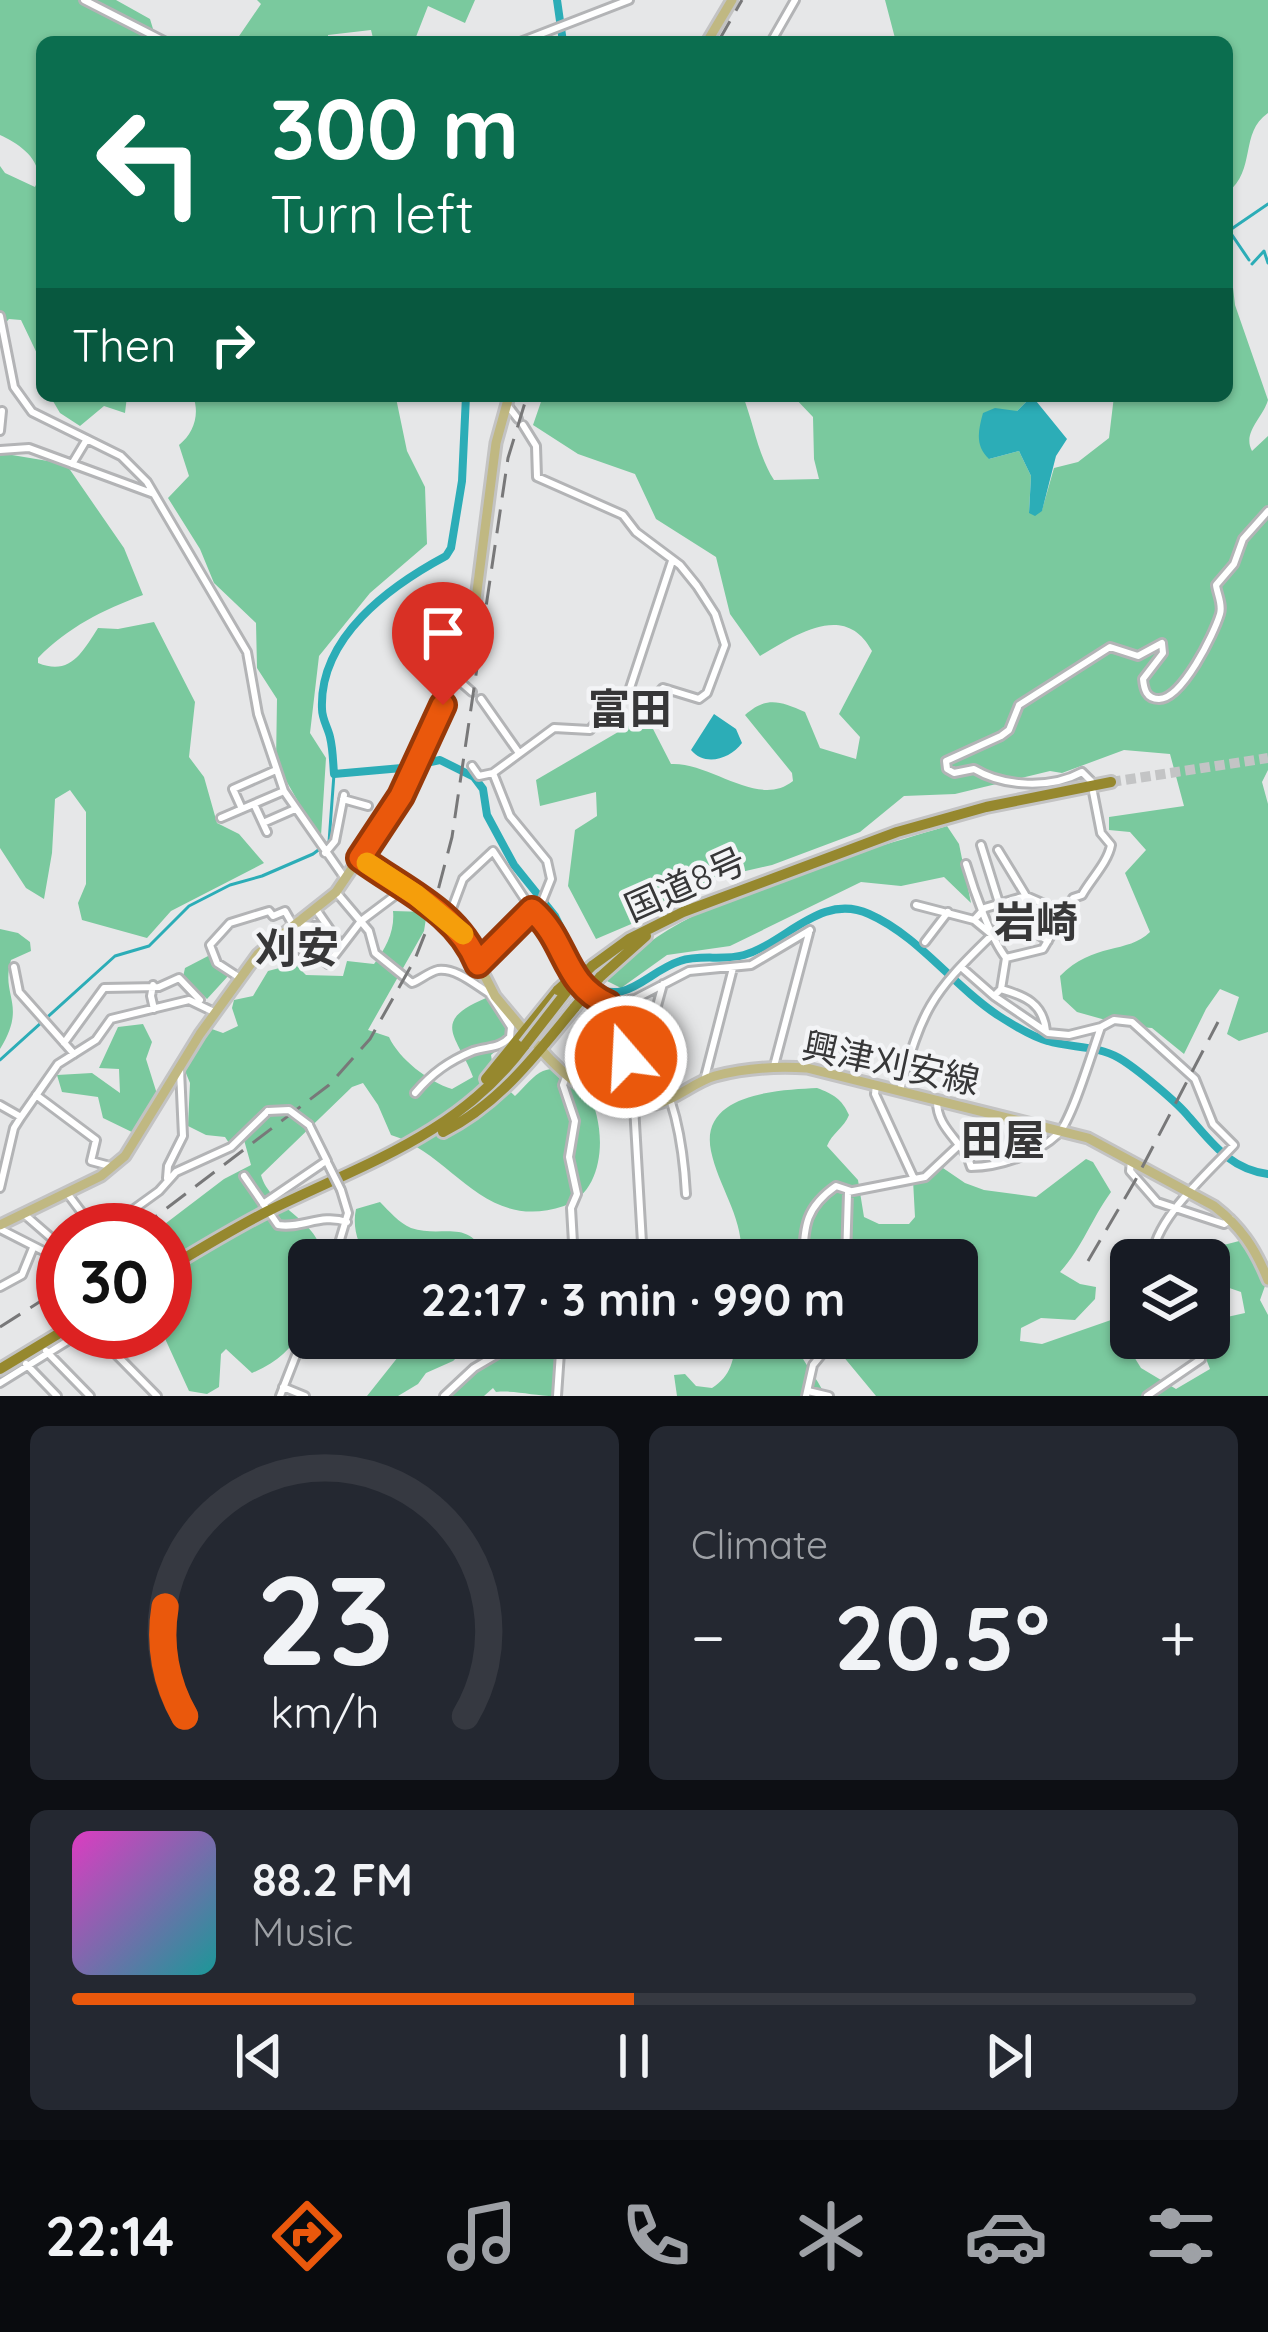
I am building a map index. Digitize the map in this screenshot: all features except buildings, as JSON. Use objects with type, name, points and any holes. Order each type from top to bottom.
[{"type":"highway","name":"国道8号","points":[[192,1253],[265,1208],[418,1140],[466,1108],[567,992],[654,926],[923,824],[1111,782]]},
{"type":"highway","points":[[372,1161],[423,1133],[461,1104],[493,1073],[558,990],[706,903]]},
{"type":"highway","points":[[418,1140],[454,1126],[486,1105],[541,1049],[574,1007],[594,968]]},
{"type":"highway","points":[[0,1369],[36,1347]]},
{"type":"main road","points":[[711,36],[732,0]]},
{"type":"main road","points":[[0,1227],[114,1168],[258,954],[336,892],[360,858],[412,773],[471,638],[496,443],[506,402]]},
{"type":"main road","points":[[360,858],[465,937],[492,994],[566,1077],[598,1096],[634,1106]]},
{"type":"main road","name":"興津刈安線","points":[[634,1106],[672,1098],[704,1081],[774,1066],[807,1068],[1062,1130],[1088,1138],[1231,1220],[1254,1247],[1268,1280]]},
{"type":"street","points":[[84,0],[154,36]]},
{"type":"street","points":[[536,36],[629,0]]},
{"type":"street","points":[[775,36],[796,0]]},
{"type":"street","points":[[0,316],[20,398],[32,412],[130,463],[154,494],[247,652],[258,714],[284,791],[346,878]]},
{"type":"street","points":[[509,402],[536,446],[537,477],[623,514],[636,532],[680,565],[715,614],[724,646],[707,693],[699,699],[663,688],[644,707],[628,691]]},
{"type":"street","points":[[0,431],[2,411]]},
{"type":"street","points":[[72,464],[87,439]]},
{"type":"street","points":[[0,450],[29,448],[154,494]]},
{"type":"street","points":[[1091,781],[1082,772],[1061,782],[994,781],[974,769],[954,773],[947,769],[946,761],[1001,736],[1009,730],[1019,705],[1109,647],[1138,656],[1162,643],[1163,653],[1145,675],[1144,689],[1159,699],[1176,692],[1220,614],[1216,585],[1234,564],[1243,539],[1268,511]]},
{"type":"street","points":[[472,766],[479,776],[493,773],[554,728],[590,730],[628,691],[672,561]]},
{"type":"street","points":[[456,678],[472,692]]},
{"type":"street","points":[[481,699],[519,753]]},
{"type":"street","points":[[242,809],[233,789],[276,770]]},
{"type":"street","points":[[478,964],[535,908],[548,892],[551,879],[547,861],[510,816],[493,773]]},
{"type":"street","points":[[221,818],[284,791]]},
{"type":"street","points":[[1006,958],[1035,953],[1048,941],[1073,898],[1082,895],[1111,851],[1110,841],[1101,833],[1093,792]]},
{"type":"street","points":[[323,850],[334,842],[343,797],[368,806]]},
{"type":"street","points":[[254,804],[267,832]]},
{"type":"street","points":[[263,823],[295,809]]},
{"type":"street","points":[[981,845],[1007,916],[1048,941]]},
{"type":"street","points":[[998,850],[1026,896],[1065,913]]},
{"type":"street","points":[[448,920],[463,879],[490,851],[551,926],[582,989],[608,1004],[634,999],[689,971],[734,968],[765,959],[810,930],[774,1066]]},
{"type":"street","points":[[966,864],[985,908],[990,935]]},
{"type":"street","points":[[278,937],[298,960],[315,954],[326,964],[361,920],[405,888]]},
{"type":"street","points":[[336,892],[369,931],[375,952],[412,983],[437,970],[461,975],[492,994],[511,1027],[510,1037],[500,1046],[481,1048],[450,1062],[415,1093]]},
{"type":"street","points":[[974,920],[985,908],[1026,896]]},
{"type":"street","points":[[900,1091],[923,1014],[944,984],[1026,896]]},
{"type":"street","points":[[916,905],[974,920],[990,935],[1006,958],[1001,988],[994,996]]},
{"type":"street","points":[[315,908],[340,944]]},
{"type":"street","points":[[240,978],[218,963],[210,945],[230,923],[285,911],[303,925],[326,927]]},
{"type":"street","points":[[925,942],[948,912]]},
{"type":"street","points":[[959,967],[1046,1032],[1099,1031],[1114,1020],[1124,1020],[1147,1033],[1195,1079],[1213,1124],[1234,1145],[1174,1210],[1157,1239]]},
{"type":"street","points":[[14,968],[19,992],[74,1054]]},
{"type":"street","points":[[704,1081],[734,968]]},
{"type":"street","points":[[64,1043],[104,988],[159,987],[179,978],[203,1004]]},
{"type":"street","points":[[663,984],[646,1046],[672,1098],[686,1194]]},
{"type":"street","points":[[153,985],[154,1009]]},
{"type":"street","points":[[1001,988],[1024,995],[1040,1009],[1046,1032]]},
{"type":"street","points":[[0,1188],[21,1117],[58,1064],[96,1040],[111,1019],[189,1000],[216,1012]]},
{"type":"street","points":[[608,1004],[621,1056],[649,1051]]},
{"type":"street","points":[[937,1100],[940,1118],[973,1168],[1024,1154],[1062,1130],[1099,1031]]},
{"type":"street","points":[[142,1203],[167,1178],[183,1136],[180,1066]]},
{"type":"street","points":[[566,1077],[563,1085],[575,1121],[569,1156],[577,1194],[571,1208],[573,1239]]},
{"type":"street","points":[[876,1085],[875,1094],[914,1179]]},
{"type":"street","points":[[36,1095],[96,1140],[91,1161],[114,1168]]},
{"type":"street","points":[[0,1106],[21,1117]]},
{"type":"street","points":[[634,1106],[642,1239]]},
{"type":"street","points":[[167,1178],[231,1147],[268,1111],[290,1111],[309,1125],[340,1190],[348,1213],[341,1239]]},
{"type":"street","points":[[993,1113],[1002,1150],[1024,1154]]},
{"type":"street","points":[[804,1239],[817,1199],[836,1186],[851,1191],[932,1174],[957,1147],[977,1140]]},
{"type":"street","points":[[1131,1161],[1130,1171],[1147,1194],[1174,1210],[1224,1224],[1231,1220]]},
{"type":"street","points":[[265,1208],[327,1163]]},
{"type":"street","points":[[244,1176],[284,1227],[325,1217],[346,1222]]},
{"type":"street","points":[[846,1239],[851,1191]]},
{"type":"street","points":[[67,1192],[75,1203]]},
{"type":"street","points":[[22,1212],[36,1224]]},
{"type":"street","points":[[0,1227],[35,1249],[22,1275],[0,1286]]},
{"type":"street","points":[[0,1383],[36,1358]]},
{"type":"street","points":[[53,1359],[89,1396]]},
{"type":"street","points":[[121,1359],[157,1396]]},
{"type":"street","points":[[295,1359],[282,1392],[305,1396]]},
{"type":"street","points":[[444,1396],[490,1359]]},
{"type":"street","points":[[557,1396],[560,1359]]},
{"type":"street","points":[[818,1359],[807,1394],[829,1396]]},
{"type":"street","points":[[1147,1396],[1201,1359]]},
{"type":"street","points":[[26,1364],[57,1396]]},
{"type":"street","points":[[451,1387],[458,1396]]},
{"type":"green space","points":[[0,0],[116,0],[150,19],[155,36],[36,36],[36,165],[0,135]]},
{"type":"green space","points":[[257,0],[475,0],[465,23],[428,6],[416,36],[372,36],[371,30],[328,36],[239,36],[261,4]]},
{"type":"green space","points":[[885,0],[1268,0],[1268,113],[1254,131],[1242,174],[1233,187],[1233,36],[894,36]]},
{"type":"green space","points":[[0,166],[35,187],[36,351],[21,320],[9,319],[0,329]]},
{"type":"green space","points":[[1233,288],[1268,400],[1251,431],[1250,444],[1252,451],[1268,436],[1268,770],[1262,782],[1268,804],[1268,1032],[1239,1041],[1227,1034],[1239,997],[1220,989],[1184,1054],[1152,1028],[1077,1012],[1063,999],[1060,976],[1072,965],[1150,932],[1125,873],[1146,850],[1130,832],[1109,830],[1109,817],[1184,806],[1170,754],[1124,750],[1062,773],[1050,771],[955,794],[904,796],[860,832],[772,865],[715,878],[596,939],[568,886],[575,830],[597,816],[596,792],[540,806],[536,780],[637,721],[651,725],[671,764],[750,787],[779,788],[793,781],[792,773],[745,715],[774,702],[805,712],[820,748],[856,759],[860,737],[839,714],[872,651],[848,627],[834,625],[803,632],[760,656],[730,614],[716,557],[656,519],[635,474],[578,454],[533,425],[541,402],[745,402],[774,480],[819,479],[813,417],[799,402],[1026,402],[989,459],[1019,451],[1031,476],[1029,512],[1042,510],[1054,468],[1078,462],[1109,438],[1113,402],[1233,402]]},
{"type":"green space","points":[[54,402],[126,402],[125,413],[104,406],[80,426],[60,413]]},
{"type":"green space","points":[[194,402],[397,402],[407,451],[425,487],[427,544],[370,593],[319,656],[310,733],[326,758],[321,836],[276,763],[277,699],[257,668],[256,623],[214,583],[200,549],[168,498],[189,476],[179,445],[194,423]]},
{"type":"green space","points":[[0,453],[66,464],[124,548],[143,595],[74,628],[49,647],[38,663],[59,667],[74,660],[98,628],[154,622],[195,702],[189,757],[204,777],[217,823],[239,834],[264,863],[171,911],[147,938],[82,920],[78,903],[86,884],[86,812],[70,790],[55,799],[44,899],[26,888],[0,848]]},
{"type":"green space","points":[[947,826],[959,844],[971,903],[944,877],[901,886],[861,882],[730,946],[667,955],[621,988],[607,981],[657,937],[722,902]]},
{"type":"green space","points":[[393,911],[427,912],[424,931],[368,1030],[389,1037],[416,1069],[452,1089],[473,1077],[455,1040],[453,1023],[468,1007],[486,998],[514,1026],[514,1035],[491,1055],[510,1074],[502,1084],[515,1096],[543,1071],[563,1069],[579,1079],[591,1098],[600,1148],[595,1173],[583,1193],[564,1206],[536,1212],[512,1209],[491,1201],[433,1158],[391,1135],[363,1083],[352,1087],[261,1175],[274,1197],[316,1239],[288,1239],[288,1348],[252,1373],[226,1349],[221,1354],[219,1387],[207,1394],[189,1391],[174,1359],[192,1359],[192,1203],[251,1165],[244,1140],[229,1143],[225,1137],[188,1126],[190,1083],[183,1066],[209,1028],[223,1033],[238,1026],[234,1000],[253,996],[268,971],[295,964],[306,975],[343,976],[347,961],[374,964],[393,925]]},
{"type":"green space","points":[[0,929],[18,933],[30,942],[31,951],[11,960],[12,1021],[0,1049]]},
{"type":"green space","points":[[210,955],[214,966],[229,975],[207,999],[183,977],[185,968]]},
{"type":"green space","points":[[143,1024],[152,1042],[146,1059],[157,1094],[136,1134],[103,1118],[98,1097],[62,1092],[57,1075],[92,1073],[120,1093],[119,1069],[99,1068],[118,1027]]},
{"type":"green space","points":[[817,1088],[843,1105],[849,1115],[827,1146],[858,1180],[864,1217],[879,1224],[909,1224],[915,1217],[913,1180],[927,1169],[940,1166],[984,1190],[1036,1197],[1086,1159],[1093,1162],[1111,1192],[1060,1272],[1096,1287],[1095,1299],[1075,1320],[1041,1318],[1021,1328],[1020,1341],[1042,1344],[1110,1320],[1110,1359],[1135,1359],[1141,1368],[1176,1389],[1210,1369],[1206,1359],[1230,1359],[1230,1316],[1245,1313],[1241,1292],[1230,1288],[1230,1243],[1243,1240],[1265,1286],[1260,1300],[1268,1315],[1268,1396],[876,1396],[845,1359],[978,1359],[978,1239],[740,1239],[711,1151],[711,1132],[717,1117],[729,1106],[783,1091]]},
{"type":"green space","points":[[380,1202],[411,1228],[464,1233],[473,1239],[358,1239],[356,1209]]},
{"type":"green space","points":[[396,1359],[455,1359],[426,1373],[398,1396],[367,1396]]},
{"type":"green space","points":[[492,1359],[557,1359],[555,1396],[493,1388],[484,1396],[450,1396]]},
{"type":"green space","points":[[732,1359],[804,1359],[825,1396],[677,1396],[674,1375],[685,1374],[696,1386],[712,1388]]},
{"type":"water","points":[[1026,402],[1037,402],[1067,439],[1056,456],[1042,511],[1035,516],[1029,513],[1031,476],[1019,451],[989,459],[979,438],[983,413],[995,408],[1017,411]]},
{"type":"water","points":[[714,714],[736,729],[742,743],[724,757],[703,758],[691,750]]},
{"type":"waterway","points":[[557,0],[562,36]]},
{"type":"waterway","points":[[1233,228],[1268,204]]},
{"type":"waterway","points":[[1233,236],[1249,260]]},
{"type":"waterway","points":[[1252,264],[1264,251],[1268,263]]},
{"type":"waterway","points":[[466,402],[462,481],[451,548],[381,599],[345,637],[332,659],[322,709],[334,774],[440,760],[474,777],[483,789],[487,815],[514,865],[555,916],[582,971]]},
{"type":"waterway","points":[[0,1060],[115,956],[149,946],[189,906],[313,854],[329,842],[334,774]]},
{"type":"waterway","points":[[590,984],[614,992],[625,990],[680,961],[744,955],[819,914],[852,909],[904,935],[983,1004],[1023,1030],[1119,1058],[1175,1103],[1223,1154],[1243,1167],[1268,1174]]},
{"type":"tunnel","points":[[1111,782],[1268,758]]},
{"type":"railway","points":[[721,36],[742,0]]},
{"type":"railway","points":[[174,1203],[329,1085],[370,1039],[415,959],[452,837],[508,458],[525,402]]},
{"type":"railway","points":[[1088,1261],[1218,1022]]},
{"type":"railway","points":[[0,1327],[36,1304]]},
{"type":"slow traffic","points":[[367,863],[463,934]]},
{"type":"district","name":"富田","points":[[630,709]]},
{"type":"district","name":"岩崎","points":[[1036,922]]},
{"type":"district","name":"刈安","points":[[297,948]]},
{"type":"district","name":"田屋","points":[[1003,1140]]},
{"type":"route","points":[[443,705],[401,796],[360,858],[448,920],[465,937],[478,964],[532,910],[551,926],[582,989],[608,1004],[619,1054],[626,1057]]}]
